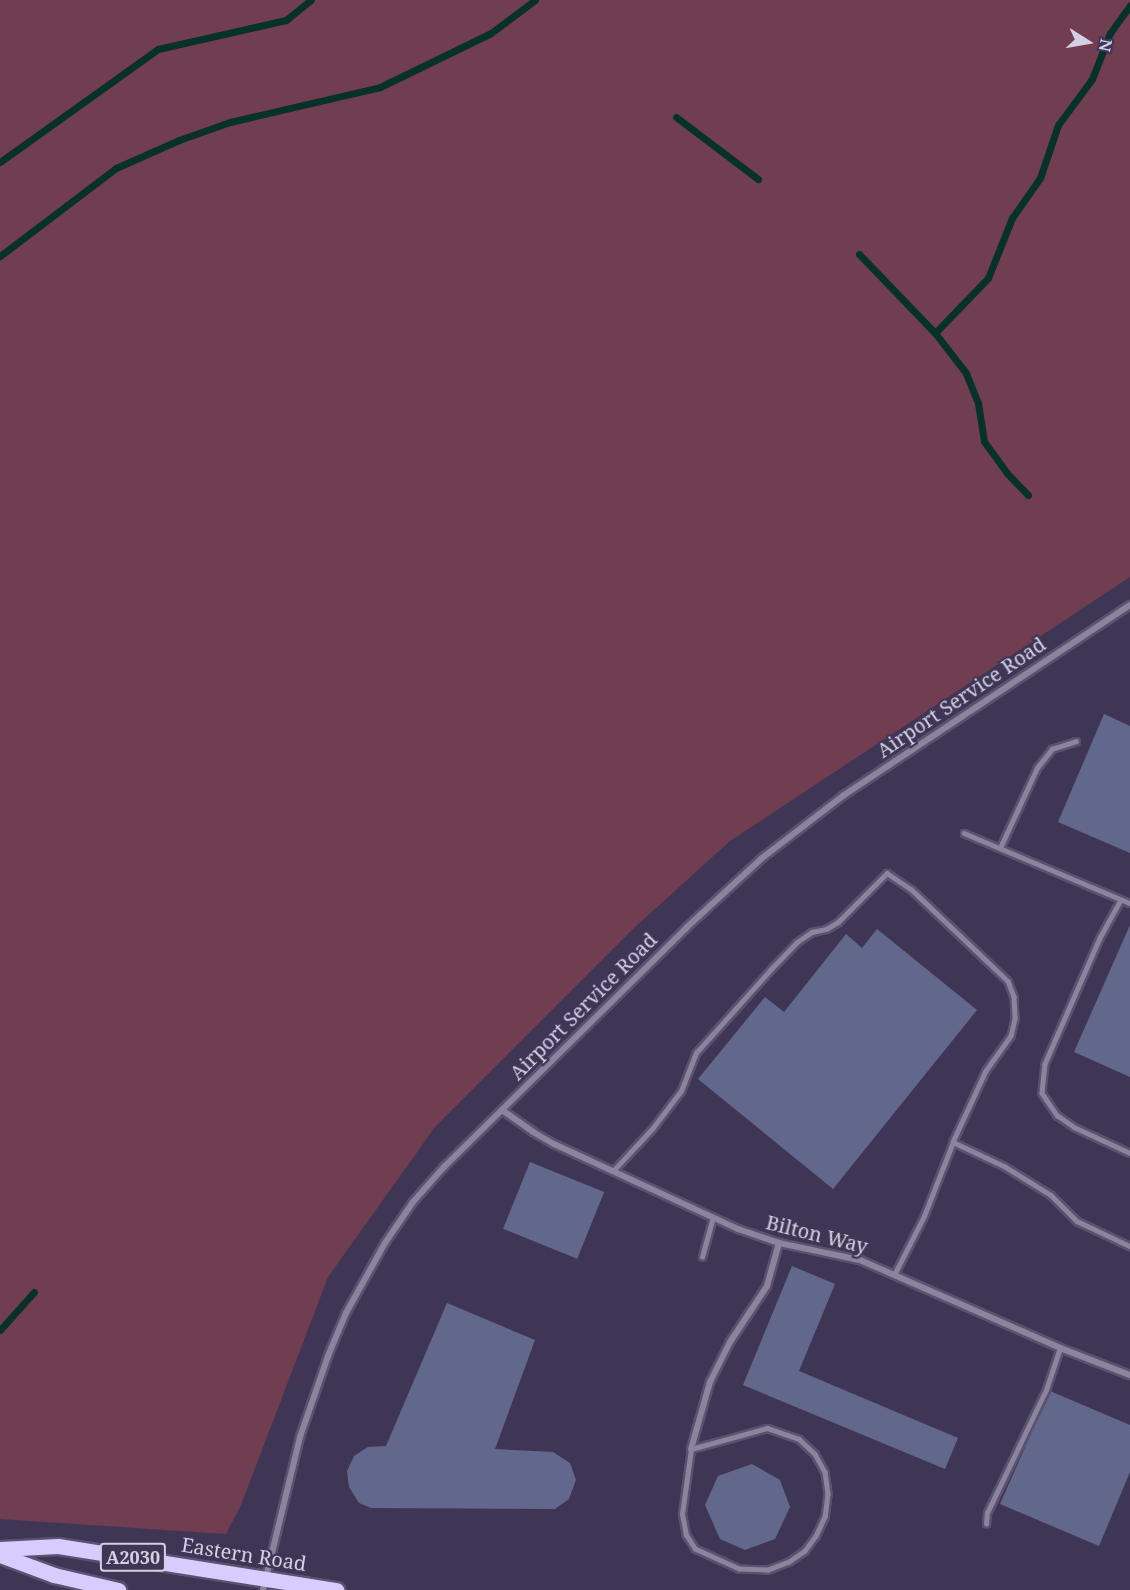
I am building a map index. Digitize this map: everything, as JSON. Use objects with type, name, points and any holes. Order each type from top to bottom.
[{"type":"main road","name":"Eastern Road","points":[[0,1549],[58,1546],[264,1584],[337,1590]]},
{"type":"main road","name":"A2030","points":[[0,1555],[54,1575],[118,1590]]},
{"type":"street","name":"Airport Service Road","points":[[264,1584],[300,1437],[328,1356],[366,1273],[413,1202],[444,1167],[686,928],[762,858],[844,795],[1130,605]]},
{"type":"street","name":"Bilton Way","points":[[502,1110],[532,1132],[738,1229],[779,1243],[836,1253],[894,1275],[1060,1348],[1130,1375]]},
{"type":"street","points":[[691,1449],[710,1382],[730,1342],[767,1286],[779,1243]]},
{"type":"lane","points":[[1000,848],[1037,768],[1052,749],[1076,741]]},
{"type":"lane","points":[[964,833],[1130,903]]},
{"type":"lane","points":[[613,1171],[652,1129],[681,1091],[696,1053],[771,969],[797,942],[812,932],[826,929],[838,922],[887,873],[911,889],[1008,981],[1014,997],[1015,1019],[1011,1036],[986,1071],[953,1142],[924,1216],[894,1275]]},
{"type":"lane","points":[[1121,900],[1100,938],[1045,1064],[1042,1093],[1057,1115],[1074,1127],[1130,1153]]},
{"type":"lane","points":[[953,1142],[1004,1166],[1051,1195],[1077,1221],[1130,1246]]},
{"type":"lane","points":[[702,1257],[712,1217]]},
{"type":"lane","points":[[986,1524],[987,1513],[1046,1390],[1060,1348]]},
{"type":"lane","points":[[767,1428],[783,1431],[799,1439],[815,1454],[825,1472],[828,1494],[825,1517],[816,1536],[805,1551],[789,1562],[768,1570],[740,1569],[694,1549],[686,1535],[682,1514],[691,1449],[767,1428]]},
{"type":"shaded area","points":[[0,0],[1130,0],[1130,577],[730,841],[634,928],[435,1127],[328,1277],[241,1505],[226,1534],[0,1519]]},
{"type":"building","points":[[1104,714],[1130,726],[1130,853],[1058,822]]},
{"type":"building","points":[[1130,925],[1130,1077],[1074,1052]]},
{"type":"building","points":[[877,929],[977,1010],[833,1189],[698,1079],[765,997],[784,1012],[846,934],[862,948]]},
{"type":"building","points":[[530,1162],[604,1192],[577,1259],[503,1229]]},
{"type":"building","points":[[792,1266],[835,1284],[799,1371],[958,1438],[945,1469],[743,1385]]},
{"type":"building","points":[[447,1303],[535,1340],[495,1449],[553,1452],[570,1463],[576,1480],[569,1499],[555,1509],[371,1508],[359,1503],[349,1487],[347,1471],[354,1456],[368,1447],[386,1446]]},
{"type":"building","points":[[1050,1391],[1130,1425],[1130,1472],[1099,1546],[1000,1504]]},
{"type":"building","points":[[752,1464],[780,1480],[790,1507],[775,1539],[745,1550],[720,1539],[705,1505],[718,1476]]},
{"type":"waterway","points":[[0,162],[158,49],[286,20],[311,0]]},
{"type":"waterway","points":[[0,256],[116,168],[179,140],[230,122],[380,87],[491,33],[535,0]]},
{"type":"waterway","points":[[1028,495],[1007,473],[984,441],[978,403],[966,373],[935,333],[988,278],[1012,218],[1040,178],[1058,125],[1092,79],[1110,33],[1130,5]]},
{"type":"waterway","points":[[676,117],[758,179]]},
{"type":"waterway","points":[[859,254],[935,333]]},
{"type":"waterway","points":[[0,1330],[34,1292]]}]
